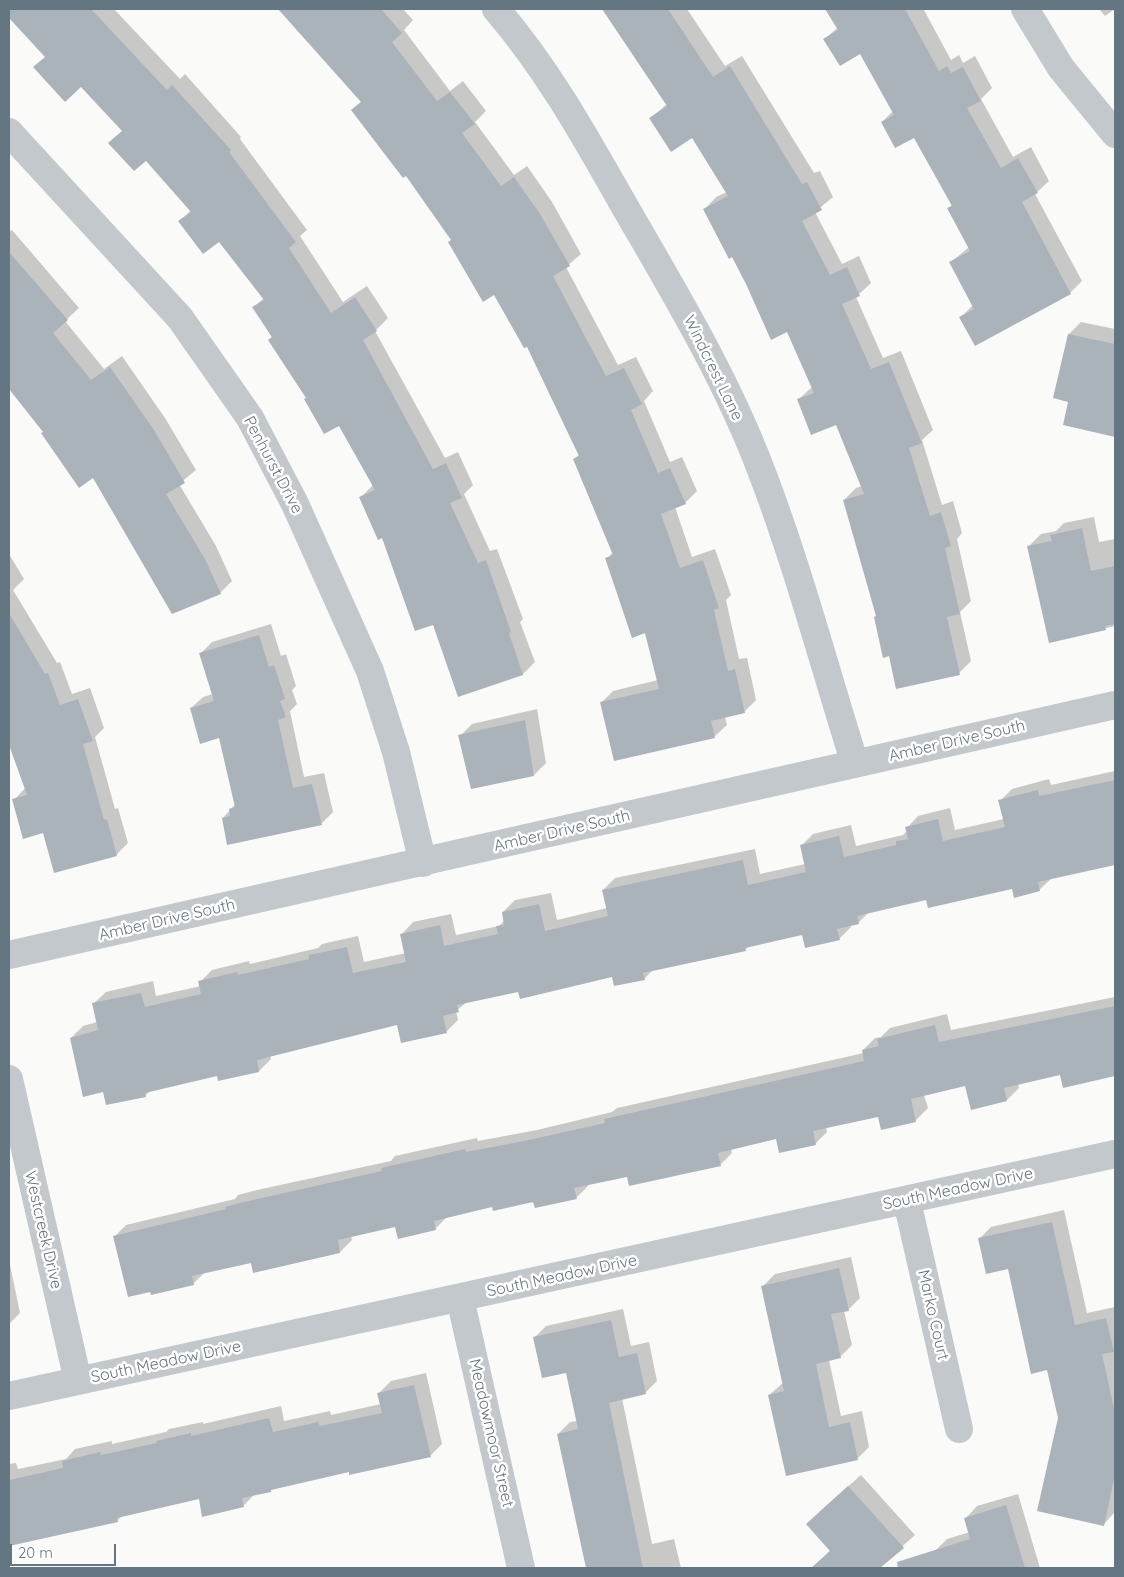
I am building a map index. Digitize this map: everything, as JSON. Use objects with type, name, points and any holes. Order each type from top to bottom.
[{"type":"street","name":"Windcrest Lane","points":[[496,9],[520,37],[570,112],[708,350],[761,468],[786,540],[855,764]]},
{"type":"street","points":[[1025,9],[1061,68],[1115,134]]},
{"type":"street","name":"Penhurst Drive","points":[[9,132],[180,318],[250,418],[295,504],[370,671],[396,752],[423,863]]},
{"type":"street","name":"Amber Drive South","points":[[9,956],[1115,705]]},
{"type":"street","name":"Westcreek Drive","points":[[9,1079],[78,1381]]},
{"type":"street","name":"South Meadow Drive","points":[[9,1396],[1115,1154]]},
{"type":"street","name":"Marko Court","points":[[907,1201],[959,1428]]},
{"type":"street","name":"Meadowmoor Street","points":[[460,1298],[521,1568]]},
{"type":"building","points":[[9,9],[91,9],[167,90],[172,85],[231,150],[229,152],[296,242],[289,248],[331,313],[355,297],[377,331],[363,340],[433,469],[446,463],[462,498],[450,503],[478,563],[486,560],[511,632],[509,633],[523,675],[458,697],[433,625],[415,631],[382,538],[378,540],[359,497],[375,490],[339,426],[324,434],[304,399],[306,398],[268,340],[272,337],[252,307],[264,300],[219,242],[203,254],[178,221],[191,212],[146,161],[134,171],[108,143],[122,131],[81,87],[65,102],[33,67],[45,57],[9,18]]},
{"type":"building","points":[[278,9],[381,9],[402,33],[392,42],[437,101],[450,92],[475,124],[462,133],[501,186],[514,177],[540,214],[570,266],[553,276],[606,376],[624,368],[642,404],[631,410],[658,473],[670,468],[686,504],[661,514],[680,568],[703,560],[719,608],[714,610],[728,671],[735,669],[745,713],[711,721],[715,738],[614,761],[600,702],[659,689],[645,633],[632,638],[605,558],[613,555],[573,459],[579,456],[527,347],[524,348],[494,295],[483,302],[448,242],[451,240],[406,176],[403,178],[351,110],[361,102]]},
{"type":"building","points":[[602,9],[668,9],[713,77],[730,66],[802,184],[807,182],[822,210],[802,221],[830,275],[847,267],[860,296],[842,304],[871,369],[889,362],[922,443],[909,448],[930,516],[941,512],[951,546],[945,548],[960,614],[947,617],[960,675],[896,689],[889,656],[883,658],[874,617],[876,616],[843,500],[864,494],[836,425],[811,435],[797,399],[814,393],[787,332],[771,340],[732,257],[729,259],[703,209],[728,196],[692,138],[671,152],[649,118],[667,106]]},
{"type":"building","points":[[825,9],[905,9],[939,71],[947,66],[951,73],[963,67],[981,101],[967,108],[1001,168],[1018,158],[1038,193],[1022,202],[1071,294],[975,346],[959,317],[974,309],[949,262],[970,251],[947,208],[952,206],[914,138],[895,148],[881,122],[894,115],[860,54],[840,66],[823,39],[838,30]]},
{"type":"building","points":[[9,252],[68,320],[53,333],[91,380],[110,367],[154,430],[185,483],[166,494],[205,559],[221,594],[172,614],[93,478],[79,488],[41,433],[43,432],[9,389]]},
{"type":"building","points":[[1068,334],[1115,344],[1115,437],[1063,425],[1068,402],[1053,398]]},
{"type":"building","points":[[1082,528],[1091,571],[1115,566],[1115,624],[1105,626],[1106,630],[1049,643],[1027,546],[1052,541],[1050,535]]},
{"type":"building","points":[[9,613],[45,674],[48,673],[60,705],[78,699],[93,741],[83,744],[104,820],[107,819],[117,856],[54,873],[43,833],[23,839],[12,799],[27,795],[9,745]]},
{"type":"building","points":[[259,635],[269,667],[274,665],[285,699],[280,701],[286,717],[278,720],[293,788],[312,784],[322,825],[227,845],[222,818],[230,816],[229,809],[235,807],[219,738],[200,744],[190,708],[214,701],[199,653]]},
{"type":"building","points":[[525,720],[534,776],[471,789],[458,735]]},
{"type":"building","points":[[1115,780],[1115,865],[1038,882],[1040,891],[1014,898],[1012,889],[928,908],[926,900],[857,916],[859,924],[837,929],[840,940],[805,948],[802,935],[745,948],[746,951],[643,973],[645,980],[614,986],[612,977],[520,999],[518,992],[457,1005],[459,1012],[443,1016],[447,1033],[401,1043],[397,1025],[257,1060],[259,1072],[218,1081],[217,1076],[145,1093],[146,1097],[106,1105],[103,1092],[83,1097],[70,1038],[98,1030],[92,1003],[141,993],[145,1007],[201,994],[198,981],[237,972],[238,975],[309,959],[309,955],[347,947],[353,973],[406,962],[400,934],[440,925],[444,946],[498,934],[496,926],[504,925],[502,912],[539,904],[545,931],[608,916],[602,890],[743,860],[748,885],[806,872],[800,845],[839,836],[844,857],[896,845],[896,841],[908,839],[905,827],[938,819],[943,841],[1005,827],[998,800],[1038,790],[1039,796]]},
{"type":"building","points":[[1115,1006],[1115,1076],[1063,1088],[1060,1075],[1004,1088],[1007,1101],[971,1110],[965,1086],[911,1099],[916,1122],[881,1130],[878,1117],[813,1131],[816,1145],[779,1153],[776,1139],[718,1153],[721,1166],[629,1186],[627,1177],[574,1188],[577,1199],[535,1208],[533,1202],[493,1211],[492,1207],[434,1221],[436,1230],[398,1239],[395,1227],[338,1240],[340,1253],[253,1273],[251,1263],[192,1276],[194,1285],[151,1295],[150,1292],[128,1297],[113,1236],[226,1209],[225,1207],[244,1202],[382,1171],[381,1168],[465,1149],[466,1152],[524,1141],[605,1123],[604,1119],[864,1061],[862,1050],[879,1046],[877,1039],[935,1025],[939,1042]]},
{"type":"building","points":[[1052,1222],[1075,1325],[1106,1318],[1114,1352],[1102,1354],[1115,1413],[1115,1474],[1104,1526],[1037,1511],[1058,1418],[1047,1370],[1031,1374],[1008,1269],[986,1274],[978,1238]]},
{"type":"building","points":[[839,1268],[849,1311],[831,1314],[841,1358],[816,1364],[829,1427],[850,1422],[858,1460],[786,1476],[768,1395],[784,1391],[761,1286]]},
{"type":"building","points":[[611,1320],[619,1357],[637,1353],[646,1394],[609,1403],[643,1568],[586,1568],[557,1434],[578,1429],[566,1373],[542,1378],[533,1337]]},
{"type":"building","points":[[414,1385],[431,1457],[349,1475],[349,1472],[271,1490],[271,1492],[242,1498],[244,1507],[202,1517],[199,1499],[117,1518],[118,1522],[9,1546],[9,1480],[63,1468],[62,1461],[100,1452],[101,1455],[157,1443],[156,1441],[191,1433],[191,1436],[269,1418],[273,1432],[318,1422],[320,1426],[382,1413],[377,1393]]},
{"type":"building","points":[[848,1486],[904,1548],[880,1568],[811,1568],[830,1551],[806,1524]]},
{"type":"building","points":[[1006,1505],[1025,1568],[898,1568],[897,1562],[970,1539],[964,1518]]}]
